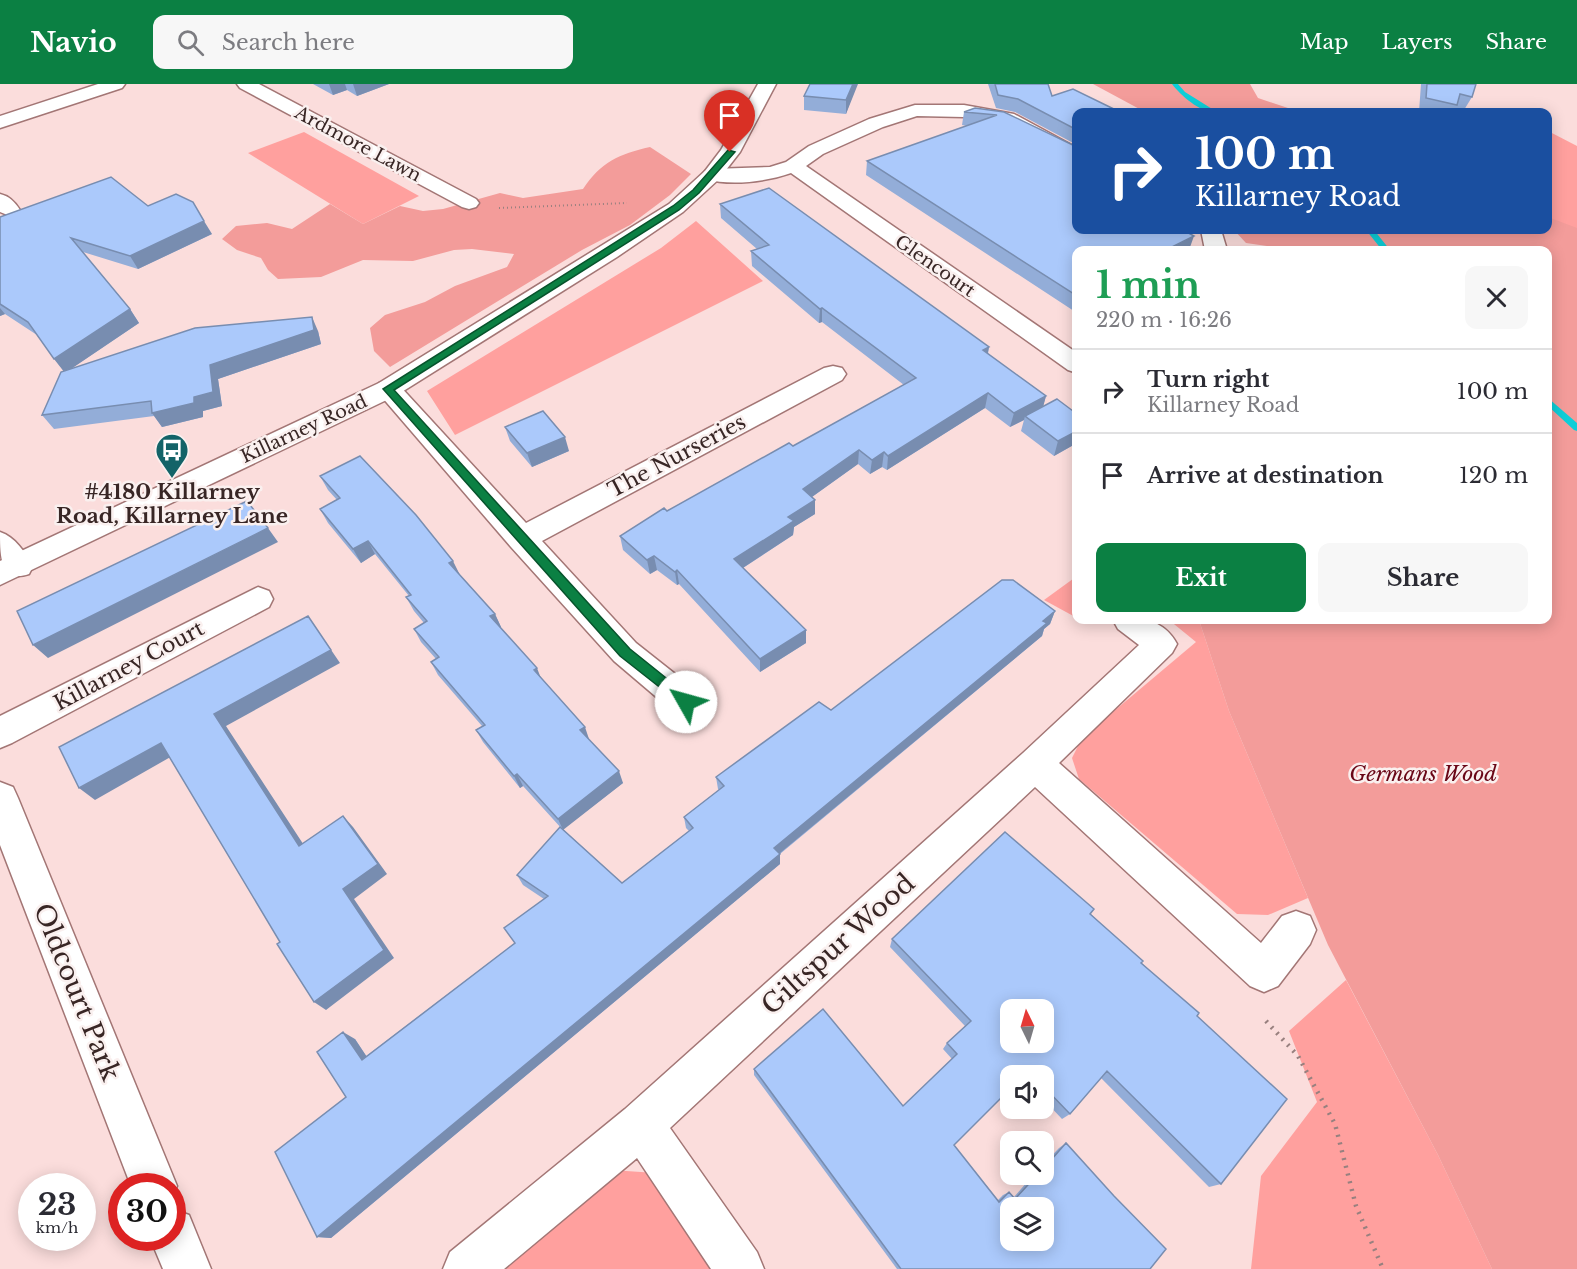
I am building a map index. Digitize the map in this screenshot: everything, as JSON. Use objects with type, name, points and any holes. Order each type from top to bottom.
[{"type":"street","points":[[0,122],[116,84]]},
{"type":"street","name":"Ardmore Lawn","points":[[246,84],[469,203]]},
{"type":"street","name":"Killarney Road","points":[[9,570],[388,389],[676,208],[712,175],[730,152],[767,84]]},
{"type":"street","points":[[712,175],[738,176],[773,173],[793,166],[816,150],[876,123],[915,110],[963,111],[1007,118],[1072,153]]},
{"type":"street","name":"Glencourt","points":[[793,166],[1072,361]]},
{"type":"street","name":"The Nurseries","points":[[521,539],[833,374]]},
{"type":"street","points":[[388,389],[625,652],[686,702]]},
{"type":"street","points":[[0,543],[9,570]]},
{"type":"street","name":"Killarney Court","points":[[0,733],[258,599]]},
{"type":"street","name":"Giltspur Wood","points":[[467,1269],[641,1125],[1035,764],[1161,644],[1134,624]]},
{"type":"street","points":[[1035,764],[1264,972],[1296,930]]},
{"type":"street","name":"Oldcourt Park","points":[[0,798],[149,1173]]},
{"type":"street","points":[[641,1125],[740,1269]]},
{"type":"street","points":[[180,1251],[187,1269]]},
{"type":"path","points":[[469,203],[502,208],[654,202],[676,208]]},
{"type":"path","points":[[1266,1021],[1298,1056],[1335,1124],[1356,1206],[1383,1269]]},
{"type":"shaded area","points":[[304,132],[419,196],[363,224],[248,153]]},
{"type":"shaded area","points":[[1552,133],[1577,146],[1577,237],[1552,222]]},
{"type":"shaded area","points":[[696,221],[763,281],[455,435],[427,391],[661,248]]},
{"type":"shaded area","points":[[1072,580],[1072,615],[1044,600]]},
{"type":"shaded area","points":[[1174,624],[1200,624],[1229,711],[1308,898],[1268,915],[1237,914],[1079,779],[1072,758],[1082,738],[1196,642]]},
{"type":"shaded area","points":[[1346,980],[1438,1155],[1492,1269],[1251,1269],[1261,1176],[1317,1102],[1289,1031]]},
{"type":"shaded area","points":[[611,1170],[656,1173],[719,1269],[506,1269],[529,1237]]},
{"type":"green space","points":[[1093,84],[1250,84],[1258,98],[1288,108],[1138,108]]},
{"type":"green space","points":[[650,147],[691,174],[670,195],[630,225],[582,250],[390,367],[374,351],[370,328],[385,315],[425,302],[455,286],[507,267],[514,254],[472,249],[454,250],[413,261],[363,260],[321,277],[278,279],[268,270],[261,258],[237,250],[222,239],[236,226],[267,223],[292,229],[330,204],[363,224],[400,206],[423,211],[443,209],[500,193],[523,198],[583,189],[597,172],[612,160]]},
{"type":"green space","name":"Germans Wood","points":[[1552,219],[1577,228],[1577,1269],[1492,1269],[1438,1155],[1328,945],[1229,711],[1200,624],[1552,624],[1552,246],[1267,246],[1246,243],[1238,234],[1552,234]]},
{"type":"building","points":[[810,84],[853,84],[846,100],[804,96]]},
{"type":"building","points":[[995,84],[1048,84],[1052,96],[1073,89],[1112,108],[1072,108],[1072,127],[1018,99],[998,95]]},
{"type":"building","points":[[1427,84],[1476,84],[1472,97],[1460,94],[1457,105],[1426,98]]},
{"type":"building","points":[[975,108],[1004,112],[1072,145],[1072,234],[1190,234],[1194,236],[1174,246],[1072,246],[1072,293],[867,161],[997,115],[964,112]]},
{"type":"building","points":[[111,177],[148,206],[176,194],[193,202],[204,221],[130,256],[71,238],[130,309],[54,359],[28,322],[0,304],[0,217]]},
{"type":"building","points":[[769,188],[989,347],[983,350],[1046,396],[1014,413],[988,393],[888,456],[884,452],[872,460],[859,450],[803,489],[815,500],[788,517],[794,521],[734,559],[806,630],[760,659],[677,570],[675,572],[654,556],[647,560],[620,536],[664,508],[667,511],[789,443],[793,446],[916,378],[822,308],[820,309],[751,251],[769,245],[720,204]]},
{"type":"building","points":[[312,317],[314,330],[210,365],[213,392],[194,397],[194,403],[152,413],[151,401],[42,415],[61,372],[195,328]]},
{"type":"building","points":[[1057,399],[1072,410],[1072,434],[1058,441],[1025,416]]},
{"type":"building","points":[[543,411],[565,437],[527,453],[505,427]]},
{"type":"building","points":[[360,456],[416,515],[453,561],[449,563],[495,614],[490,616],[537,668],[534,670],[585,727],[580,730],[619,771],[558,819],[517,774],[514,776],[476,730],[485,725],[431,662],[439,657],[414,629],[427,621],[406,597],[411,595],[368,541],[353,549],[320,509],[340,498],[320,476]]},
{"type":"building","points":[[247,501],[268,528],[33,645],[17,611]]},
{"type":"building","points":[[1002,580],[1013,580],[1055,611],[1043,621],[1047,623],[774,848],[780,854],[317,1237],[275,1152],[346,1097],[317,1052],[343,1032],[362,1060],[515,943],[504,928],[548,896],[517,875],[560,827],[622,883],[693,828],[684,817],[724,786],[716,777],[819,702],[831,710]]},
{"type":"building","points":[[308,616],[331,650],[214,714],[299,846],[343,816],[378,864],[343,889],[384,950],[314,1002],[277,944],[280,942],[161,743],[79,788],[59,747]]},
{"type":"building","points":[[1005,832],[1094,909],[1090,914],[1143,961],[1141,963],[1199,1013],[1197,1016],[1287,1099],[1221,1184],[1107,1071],[1070,1114],[1054,1097],[1054,1065],[1000,1065],[1000,1099],[954,1145],[1000,1201],[1000,1251],[1054,1251],[1054,1197],[1017,1197],[1028,1185],[1054,1185],[1054,1157],[1066,1143],[1166,1249],[1150,1269],[901,1269],[754,1069],[823,1009],[903,1106],[957,1054],[947,1043],[971,1021],[892,939]]},
{"type":"building","points":[[1009,1192],[1013,1197],[1004,1197]]},
{"type":"waterway","points":[[1175,84],[1183,93],[1207,108]]},
{"type":"waterway","points":[[1373,234],[1383,246]]},
{"type":"waterway","points":[[1552,405],[1577,428]]},
{"type":"place","name":"#4180 Killarney Road, Killarney Lane","points":[[172,479]]},
{"type":"route","points":[[686,702],[625,652],[388,389],[676,208],[696,192],[730,152]]}]
